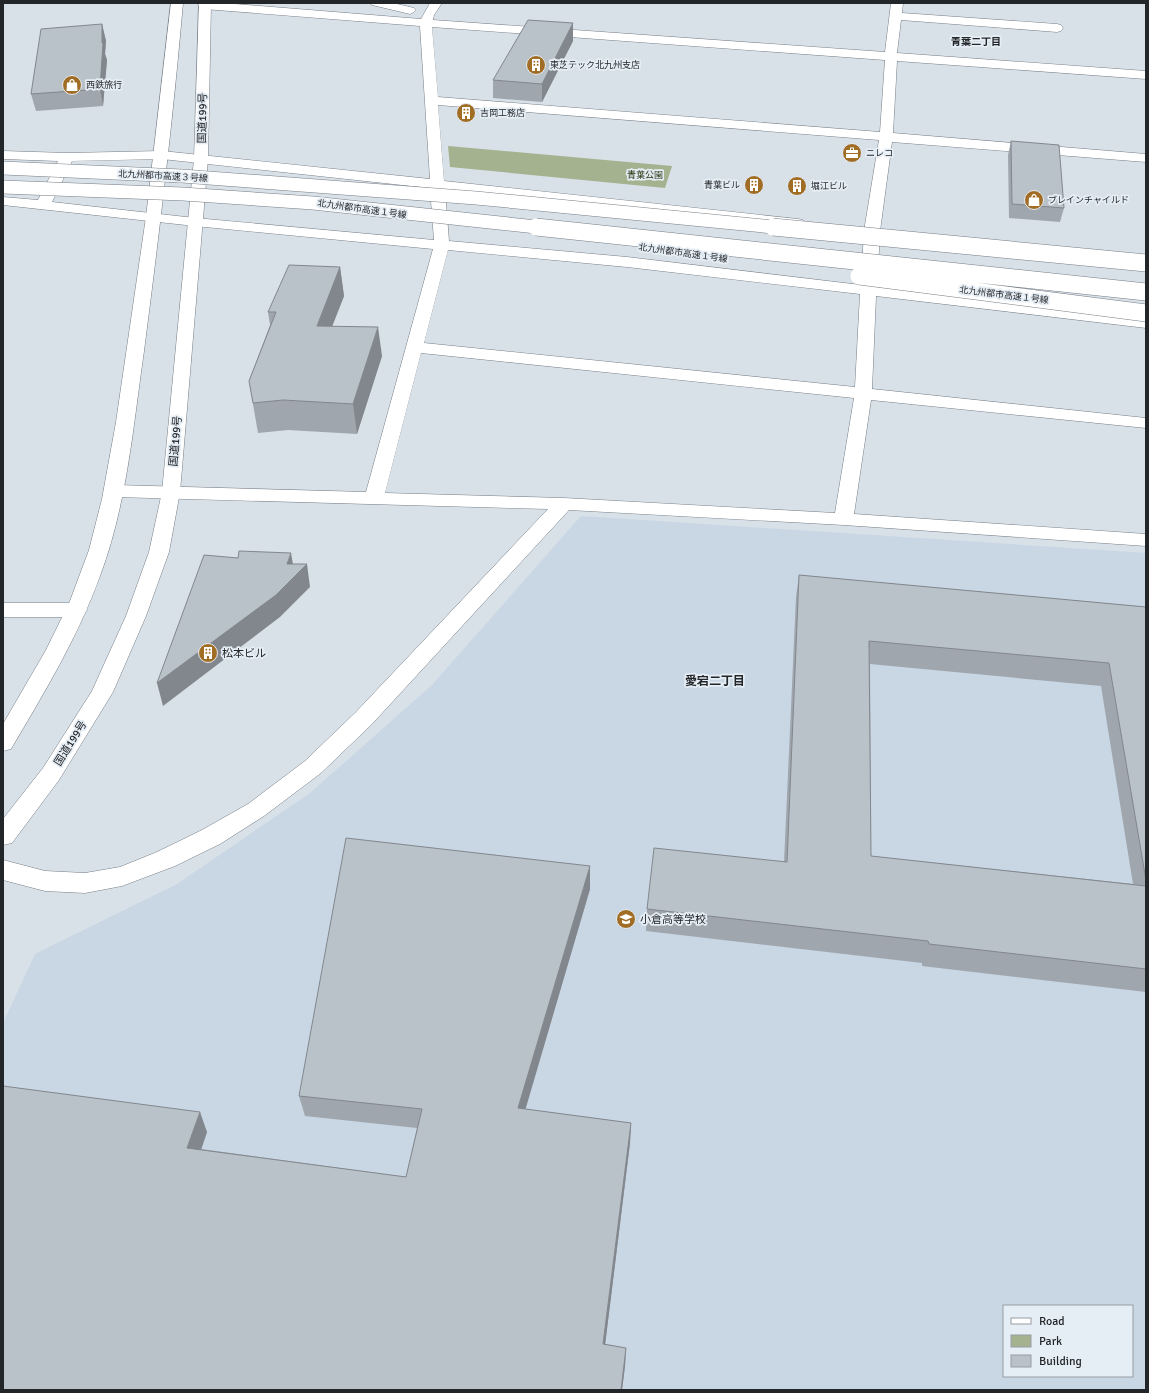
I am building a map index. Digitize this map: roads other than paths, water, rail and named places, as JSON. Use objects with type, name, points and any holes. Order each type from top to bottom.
[{"type":"main road","points":[[3,743],[43,678],[77,610],[99,551],[115,492],[162,155],[177,3]]},
{"type":"main road","points":[[376,3],[427,19]]},
{"type":"main road","points":[[374,497],[442,243],[431,100],[427,19],[436,3]]},
{"type":"main road","points":[[205,4],[427,19],[1146,75]]},
{"type":"main road","name":"国道199号","points":[[3,836],[51,774],[102,692],[136,616],[159,552],[171,492],[201,159],[205,4]]},
{"type":"main road","points":[[844,520],[863,393],[872,231],[886,137],[891,56],[897,9],[1057,28]]},
{"type":"main road","points":[[431,100],[1146,158]]},
{"type":"main road","points":[[3,155],[67,157],[162,155],[1146,262]]},
{"type":"main road","points":[[43,205],[67,157]]},
{"type":"main road","name":"北九州都市高速３号線","points":[[3,168],[182,176],[323,186]]},
{"type":"main road","name":"北九州都市高速１号線","points":[[323,186],[608,210],[1146,262]]},
{"type":"main road","name":"北九州都市高速１号線","points":[[323,186],[836,250],[1146,285]]},
{"type":"main road","name":"北九州都市高速３号線","points":[[3,187],[183,194],[313,203]]},
{"type":"main road","points":[[3,200],[154,216],[195,222],[442,243],[627,262],[1146,323]]},
{"type":"main road","name":"北九州都市高速１号線","points":[[313,203],[1146,292]]},
{"type":"main road","name":"北九州都市高速１号線","points":[[313,203],[1146,313]]},
{"type":"main road","points":[[415,347],[1146,423]]},
{"type":"main road","points":[[115,492],[374,497],[564,504],[844,520],[1146,540]]},
{"type":"main road","points":[[3,870],[45,881],[85,883],[122,876],[166,859],[211,838],[256,810],[313,767],[364,718],[564,504]]},
{"type":"main road","points":[[3,610],[77,610]]},
{"type":"place","name":"東芝テック北九州支店","points":[[536,65]]},
{"type":"place","name":"西鉄旅行","points":[[72,85]]},
{"type":"place","name":"吉岡工務店","points":[[466,113]]},
{"type":"place","name":"ニレコ","points":[[852,153]]},
{"type":"place","name":"青葉ビル","points":[[754,185]]},
{"type":"place","name":"堀江ビル","points":[[797,186]]},
{"type":"place","name":"ブレインチャイルド","points":[[1034,200]]},
{"type":"place","name":"松本ビル","points":[[208,653]]},
{"type":"place","name":"小倉高等学校","points":[[626,919]]},
{"type":"district","name":"青葉二丁目","points":[[976,41]]},
{"type":"district","name":"愛宕二丁目","points":[[715,681]]},
{"type":"park label","name":"青葉公園","points":[[645,175]]}]
